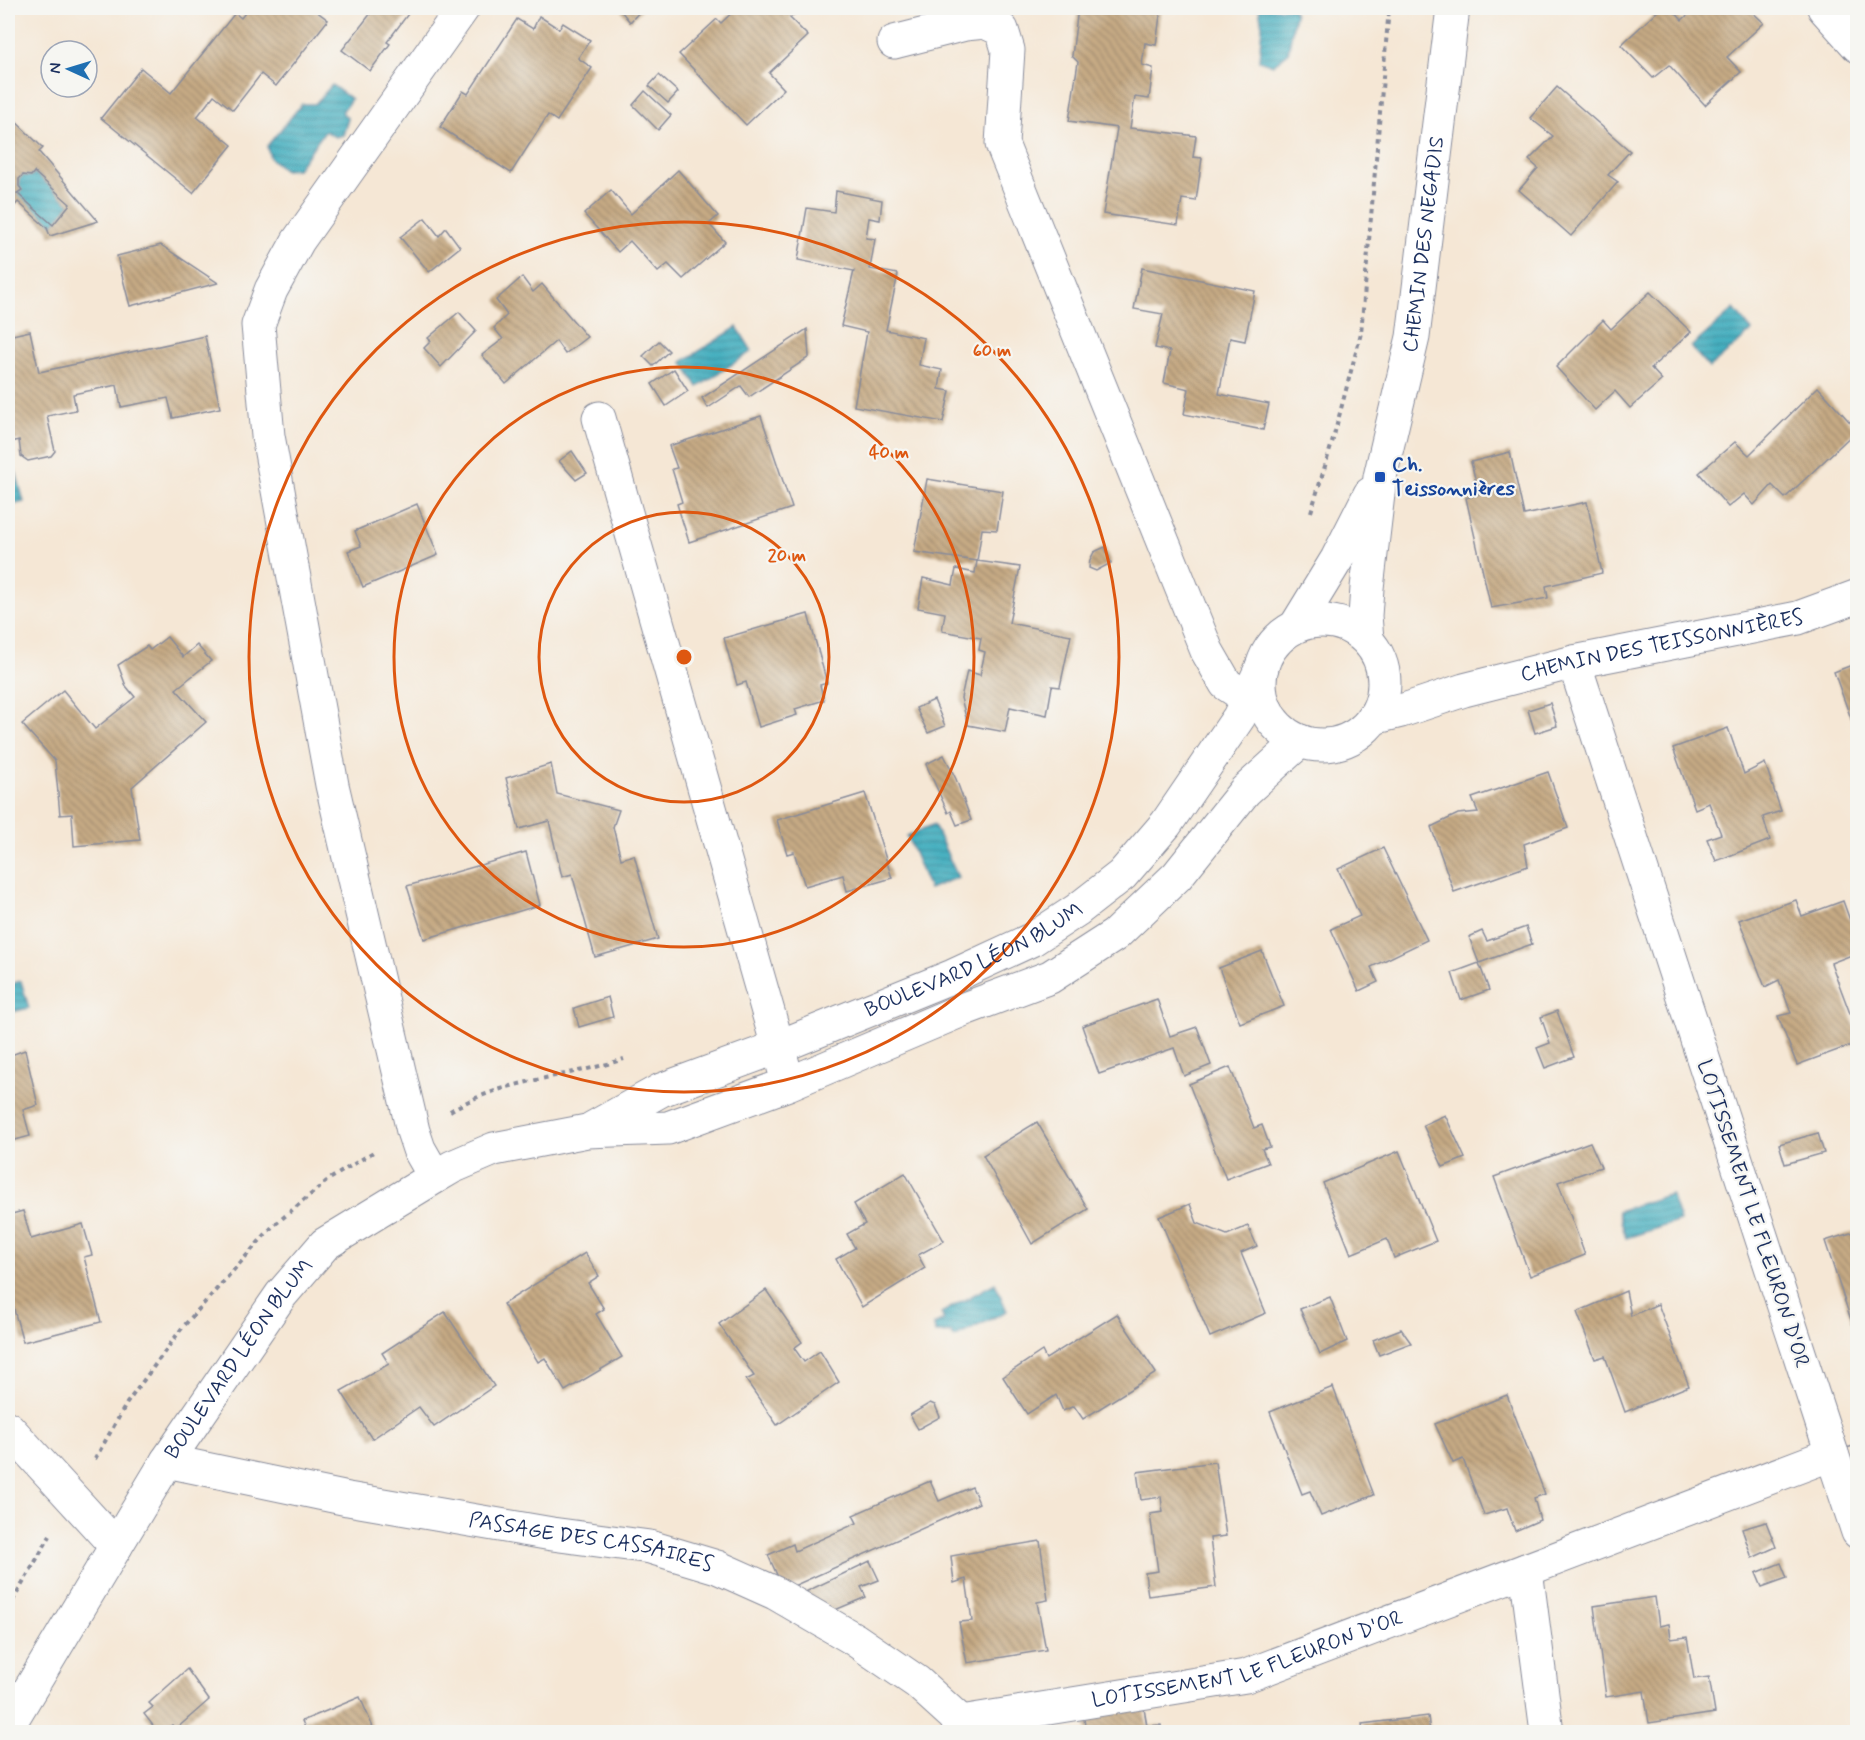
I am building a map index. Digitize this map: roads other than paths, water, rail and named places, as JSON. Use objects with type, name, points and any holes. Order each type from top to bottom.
[{"type":"street","points":[[435,1177],[419,1149],[413,1131],[332,786],[268,436],[258,325],[271,290],[298,241],[463,8]]},
{"type":"street","name":"CHEMIN DES NEGADIS","points":[[1366,639],[1367,588],[1380,477],[1413,337],[1453,8]]},
{"type":"street","points":[[1824,8],[1857,46]]},
{"type":"street","points":[[894,42],[975,23],[985,22],[1002,30],[1008,50],[1002,144],[1207,651],[1226,684],[1257,705],[1280,729],[1300,741],[1320,745],[1340,743],[1359,733],[1373,718],[1383,696],[1384,673],[1378,655],[1366,639],[1351,628],[1333,622],[1315,621],[1296,626],[1281,636],[1269,650],[1262,667],[1261,690],[1257,705]]},
{"type":"street","points":[[599,418],[788,1084]]},
{"type":"street","name":"CHEMIN DES NEGADIS","points":[[1296,626],[1337,559],[1380,477]]},
{"type":"street","name":"CHEMIN DES TEISSONNIÈRES","points":[[1373,718],[1464,690],[1574,662],[1798,618],[1857,596]]},
{"type":"street","name":"LOTISSEMENT LE FLEURON D'OR","points":[[965,1727],[1246,1676],[1832,1455],[1574,662]]},
{"type":"street","name":"CHEMIN DES TEISSONNIÈRES","points":[[1384,673],[1406,686],[1428,690],[1464,690]]},
{"type":"street","name":"BOULEVARD LÉON BLUM","points":[[587,1131],[661,1090],[778,1047],[952,976],[1033,939],[1077,910],[1122,875],[1166,824],[1239,717],[1257,705]]},
{"type":"street","name":"BOULEVARD LÉON BLUM","points":[[8,1726],[167,1461],[281,1295],[325,1244],[452,1167],[494,1149],[587,1131],[668,1128],[788,1084],[967,1008],[1050,977],[1115,935],[1177,876],[1245,791],[1300,741]]},
{"type":"street","points":[[8,1428],[116,1546]]},
{"type":"street","points":[[1832,1455],[1857,1532]]},
{"type":"street","name":"PASSAGE DES CASSAIRES","points":[[167,1461],[348,1499],[552,1534],[650,1547],[717,1567],[776,1593],[854,1639],[917,1682],[965,1727]]},
{"type":"street","points":[[1526,1570],[1547,1732]]},
{"type":"water","points":[[1259,8],[1292,8],[1295,14],[1288,53],[1273,65],[1259,60],[1262,26]]},
{"type":"water","points":[[332,85],[351,99],[342,112],[348,119],[343,135],[335,137],[325,131],[297,169],[284,170],[270,158],[267,146],[302,104],[315,104]]},
{"type":"water","points":[[34,172],[70,204],[53,225],[17,194],[21,190],[19,179],[23,175],[31,176]]},
{"type":"water","points":[[1734,309],[1752,331],[1709,368],[1691,347]]},
{"type":"water","points":[[737,327],[752,351],[698,387],[682,362]]},
{"type":"water","points":[[16,472],[24,502],[8,506],[8,474]]},
{"type":"water","points":[[934,825],[958,877],[929,889],[907,836]]},
{"type":"water","points":[[21,981],[29,1008],[8,1013],[8,985]]},
{"type":"water","points":[[1671,1194],[1680,1221],[1626,1238],[1618,1211]]},
{"type":"water","points":[[995,1283],[1007,1311],[954,1338],[951,1333],[935,1333],[934,1325],[944,1320],[941,1313]]},
{"type":"place","name":"Ch. Teissonnières","points":[[1380,477]]}]
